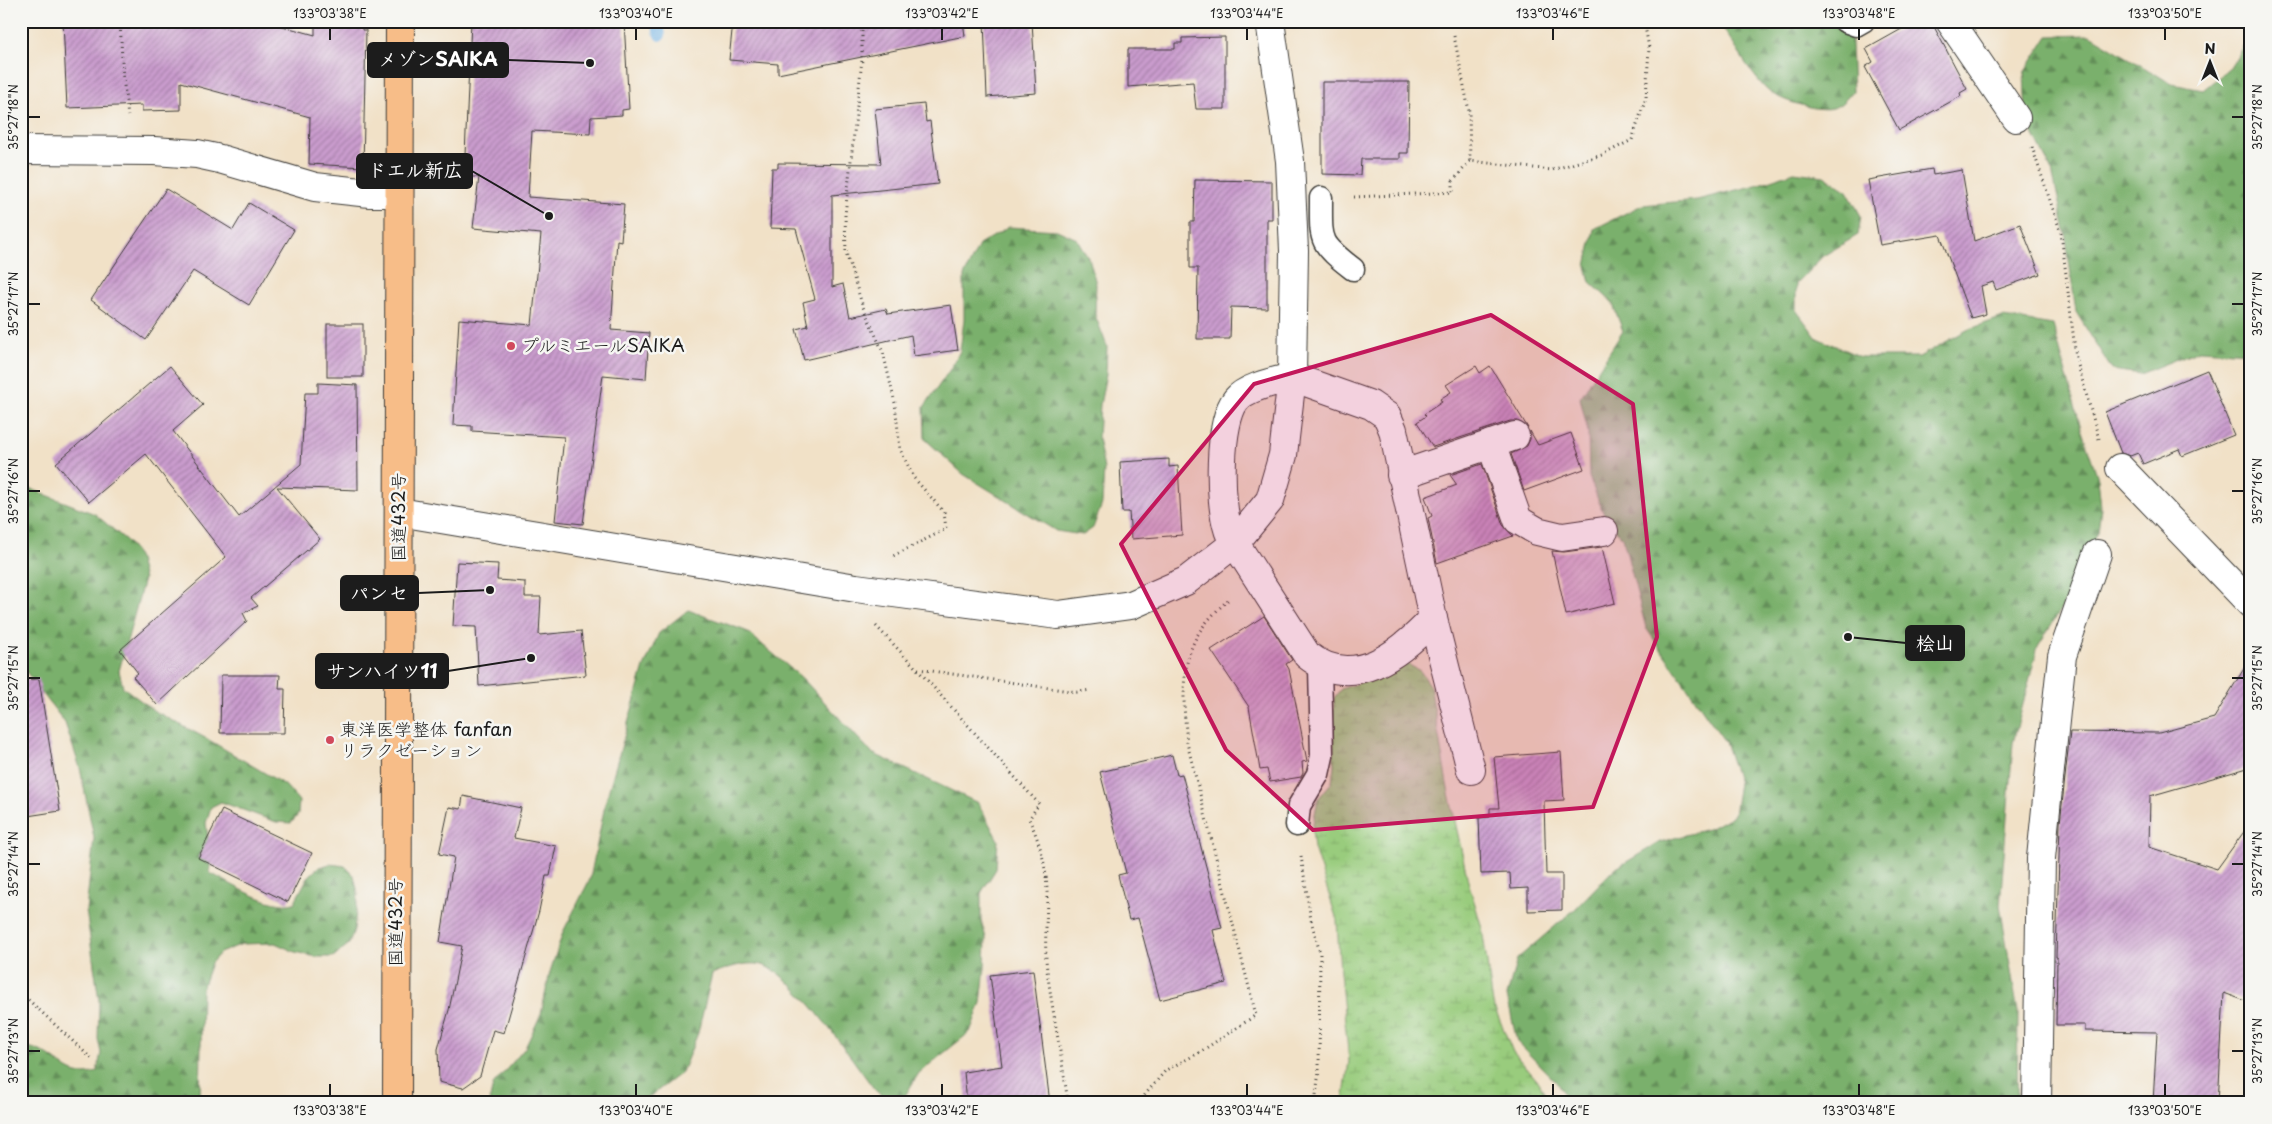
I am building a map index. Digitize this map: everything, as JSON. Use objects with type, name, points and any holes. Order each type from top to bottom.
[{"type":"highway","name":"国道432号","points":[[397,1103],[400,21]]},
{"type":"street","points":[[399,512],[856,588],[1058,615],[1131,605],[1186,581],[1235,543],[1270,500],[1283,455],[1292,376],[1294,251],[1290,160],[1270,21]]},
{"type":"street","points":[[1950,21],[2016,118]]},
{"type":"street","points":[[21,150],[154,151],[197,154],[220,158],[315,188],[370,193],[399,193]]},
{"type":"street","points":[[1433,620],[1410,644],[1386,660],[1359,669],[1335,671],[1320,666],[1307,655],[1254,576],[1228,529],[1222,490],[1222,446],[1226,423],[1236,399],[1254,388],[1292,376],[1371,405],[1387,416],[1393,430],[1433,620],[1471,770]]},
{"type":"street","points":[[1402,476],[1503,440],[1518,520],[1537,531],[1562,537],[1604,531]]},
{"type":"street","points":[[2120,468],[2251,604]]},
{"type":"street","points":[[2037,1103],[2041,858],[2062,656],[2097,554]]},
{"type":"lane","points":[[1845,21],[1856,25],[1863,21]]},
{"type":"lane","points":[[1321,198],[1323,241],[1335,255],[1353,269]]},
{"type":"lane","points":[[1297,825],[1299,806],[1318,774],[1322,756],[1320,666]]},
{"type":"path","points":[[120,21],[125,103],[131,124]]},
{"type":"path","points":[[862,21],[862,60],[845,215],[846,253],[863,307],[883,352],[896,404],[900,449],[914,478],[944,512],[946,529],[886,560]]},
{"type":"path","points":[[1470,161],[1552,170],[1602,155],[1632,140],[1646,98],[1649,48],[1644,21]]},
{"type":"path","points":[[1321,198],[1453,192],[1453,181],[1470,161],[1469,111],[1454,36]]},
{"type":"path","points":[[2016,118],[2036,154],[2061,232],[2076,358],[2099,439],[2120,468]]},
{"type":"path","points":[[1138,1103],[1166,1070],[1197,1054],[1256,1015],[1187,743],[1183,701],[1187,664],[1197,636],[1219,609],[1254,576]]},
{"type":"path","points":[[871,622],[918,669],[1039,804],[1029,819],[1038,839],[1043,860],[1047,892],[1044,933],[1047,969],[1068,1103]]},
{"type":"path","points":[[918,669],[1077,692],[1092,690]]},
{"type":"path","points":[[1297,825],[1304,883],[1320,953],[1319,1071],[1315,1103]]},
{"type":"path","points":[[21,993],[93,1060]]},
{"type":"highlighted area","points":[[1491,315],[1633,404],[1657,637],[1593,807],[1313,830],[1226,750],[1121,544],[1254,384]]},
{"type":"green space","points":[[1718,21],[1850,21],[1853,91],[1839,105],[1826,109],[1807,107],[1778,97],[1765,88],[1758,80]]},
{"type":"green space","points":[[2251,33],[2251,353],[2199,350],[2140,374],[2112,370],[2076,312],[2065,231],[2052,171],[2026,119],[2024,73],[2048,36],[2090,35],[2172,84],[2203,90],[2230,68]]},
{"type":"green space","points":[[1794,172],[1824,176],[1847,191],[1861,216],[1858,235],[1823,256],[1796,284],[1796,310],[1817,338],[1861,357],[1919,357],[1967,330],[2003,317],[2053,325],[2081,428],[2098,478],[2101,507],[2098,532],[2070,595],[2038,646],[2013,743],[2000,905],[2018,1012],[2017,1103],[1569,1103],[1557,1083],[1517,1042],[1507,996],[1517,959],[1575,909],[1613,870],[1660,842],[1711,828],[1734,815],[1739,783],[1725,742],[1646,628],[1623,539],[1605,517],[1589,477],[1588,432],[1580,398],[1623,331],[1612,302],[1590,282],[1586,266],[1594,229],[1642,205],[1697,200],[1756,185]]},
{"type":"green space","points":[[1009,227],[1057,230],[1077,239],[1090,261],[1096,284],[1095,315],[1107,346],[1106,374],[1100,405],[1098,438],[1104,469],[1102,504],[1093,528],[1083,535],[1056,531],[963,474],[925,439],[924,407],[951,368],[960,351],[964,320],[964,276],[979,245]]},
{"type":"green space","points":[[21,485],[95,514],[127,541],[138,556],[144,579],[119,671],[123,687],[153,710],[209,740],[285,785],[299,801],[298,815],[291,823],[276,822],[221,802],[211,807],[206,823],[210,854],[210,873],[263,899],[285,904],[294,903],[308,877],[319,867],[330,864],[345,866],[354,875],[358,894],[354,930],[349,944],[333,957],[316,957],[295,952],[275,943],[242,944],[220,953],[211,963],[202,988],[200,1103],[21,1103],[21,1045],[48,1055],[72,1072],[79,1074],[97,1072],[101,1053],[98,1039],[99,1001],[86,910],[94,838],[80,768],[65,723],[21,665]]},
{"type":"green space","points":[[688,610],[746,631],[802,678],[872,753],[978,803],[998,840],[996,869],[981,893],[981,920],[986,938],[981,1003],[970,1032],[919,1073],[903,1099],[891,1103],[875,1090],[824,1022],[794,987],[767,967],[746,964],[712,974],[698,1033],[682,1072],[639,1103],[489,1103],[493,1085],[525,1048],[541,1014],[550,972],[563,932],[590,879],[606,800],[644,667],[659,633]]},
{"type":"green space","points":[[1405,663],[1420,671],[1430,685],[1447,784],[1468,881],[1482,928],[1493,1004],[1513,1052],[1536,1079],[1551,1103],[1343,1103],[1349,1061],[1337,920],[1314,848],[1312,829],[1318,799],[1332,782],[1334,767],[1334,698],[1341,689],[1381,675]]},
{"type":"building","points":[[63,21],[264,21],[315,35],[315,21],[362,21],[362,30],[366,30],[363,167],[309,164],[310,117],[181,82],[181,110],[142,111],[142,105],[67,108]]},
{"type":"building","points":[[471,21],[624,21],[629,109],[622,110],[622,115],[591,117],[590,134],[532,131],[528,197],[624,204],[621,241],[617,240],[611,330],[649,333],[646,379],[603,375],[583,524],[555,521],[564,437],[472,431],[472,426],[453,425],[459,319],[532,325],[541,234],[473,228],[479,177],[464,177]]},
{"type":"building","points":[[733,21],[963,21],[965,36],[778,74],[778,64],[729,60]]},
{"type":"building","points":[[984,21],[1032,21],[1036,93],[987,97]]},
{"type":"building","points":[[1916,21],[1931,21],[1967,89],[1960,93],[1961,96],[1899,130],[1865,67],[1873,62],[1866,49]]},
{"type":"building","points":[[1225,37],[1225,109],[1196,109],[1193,82],[1128,87],[1128,49],[1175,49],[1175,43],[1182,43],[1182,38]]},
{"type":"building","points":[[1322,82],[1409,82],[1408,153],[1400,153],[1400,159],[1361,159],[1360,175],[1322,174]]},
{"type":"building","points":[[924,104],[926,122],[930,121],[938,184],[832,195],[832,287],[843,284],[850,317],[886,309],[888,314],[951,305],[958,350],[914,356],[911,335],[804,360],[796,329],[808,326],[803,302],[815,299],[796,229],[770,228],[772,168],[778,168],[778,163],[881,164],[875,109]]},
{"type":"building","points":[[1932,169],[1933,175],[1962,170],[1974,241],[2020,224],[2040,274],[1996,290],[1993,282],[1981,286],[1986,314],[1971,318],[1940,235],[1880,245],[1868,180]]},
{"type":"building","points":[[1195,180],[1272,181],[1272,219],[1267,219],[1267,308],[1231,307],[1230,339],[1197,339],[1198,268],[1190,268],[1190,222],[1194,222]]},
{"type":"building","points":[[166,189],[233,230],[249,203],[294,230],[249,305],[193,271],[146,340],[91,300]]},
{"type":"building","points":[[327,324],[363,324],[363,377],[327,377]]},
{"type":"building","points":[[170,366],[203,405],[173,431],[239,517],[301,464],[305,393],[318,393],[318,383],[357,385],[358,490],[277,487],[320,539],[251,598],[258,606],[243,613],[247,621],[157,705],[133,677],[138,673],[120,650],[226,557],[146,454],[89,502],[56,463]]},
{"type":"building","points":[[1476,366],[1480,373],[1490,366],[1528,428],[1518,421],[1510,421],[1433,447],[1417,422],[1426,416],[1424,414],[1442,402],[1440,399],[1451,392],[1446,385]]},
{"type":"building","points":[[2207,370],[2234,435],[2182,456],[2179,449],[2143,464],[2138,453],[2130,456],[2121,453],[2105,412]]},
{"type":"building","points":[[1530,431],[1538,445],[1571,433],[1584,469],[1524,491],[1511,454],[1527,446],[1530,439]]},
{"type":"building","points":[[1169,459],[1169,467],[1178,466],[1182,535],[1131,539],[1129,512],[1122,512],[1120,462]]},
{"type":"building","points":[[1482,464],[1503,525],[1513,536],[1437,563],[1428,518],[1432,516],[1425,497],[1457,485],[1450,475]]},
{"type":"building","points":[[1602,547],[1615,603],[1566,615],[1552,551],[1564,552]]},
{"type":"building","points":[[457,562],[498,564],[497,580],[525,582],[525,597],[541,597],[539,635],[581,631],[586,675],[479,686],[476,627],[453,626]]},
{"type":"building","points":[[1264,616],[1292,660],[1286,664],[1289,669],[1307,761],[1302,762],[1303,773],[1301,777],[1270,782],[1267,769],[1260,770],[1249,707],[1211,650]]},
{"type":"building","points":[[2251,657],[2251,767],[2150,796],[2149,847],[2217,869],[2251,822],[2251,1003],[2224,993],[2218,1103],[2153,1103],[2157,1032],[2085,1031],[2085,1025],[2056,1025],[2060,823],[2070,732],[2159,733],[2214,718]]},
{"type":"building","points":[[221,675],[280,675],[279,689],[285,689],[284,733],[220,733]]},
{"type":"building","points":[[39,679],[60,811],[21,817],[21,680]]},
{"type":"building","points":[[1561,752],[1564,800],[1544,801],[1546,874],[1562,874],[1562,910],[1528,911],[1528,888],[1511,889],[1510,873],[1481,874],[1479,818],[1490,817],[1490,808],[1499,808],[1494,757]]},
{"type":"building","points":[[1172,755],[1177,775],[1182,774],[1222,928],[1213,930],[1226,983],[1160,1000],[1138,918],[1129,920],[1118,875],[1126,873],[1100,772]]},
{"type":"building","points":[[463,796],[521,808],[514,838],[556,846],[550,876],[546,876],[539,911],[504,1033],[493,1030],[480,1076],[463,1088],[439,1082],[438,1049],[449,1010],[462,946],[440,942],[454,857],[439,854],[449,807],[461,809]]},
{"type":"building","points":[[222,810],[312,853],[288,902],[198,858]]},
{"type":"building","points":[[1033,970],[1050,1103],[967,1103],[964,1072],[1002,1066],[990,975]]},
{"type":"waterway","points":[[657,21],[660,35]]},
{"type":"place","name":"メゾンSAIKA","points":[[590,63]]},
{"type":"place","name":"ドエル新広","points":[[549,216]]},
{"type":"place","name":"プルミエールSAIKA","points":[[511,346]]},
{"type":"place","name":"パンセ","points":[[490,590]]},
{"type":"place","name":"桧山","points":[[1848,637]]},
{"type":"place","name":"サンハイツ11","points":[[531,658]]},
{"type":"place","name":"東洋医学整体 fanfan リラクゼーション","points":[[330,740]]}]
